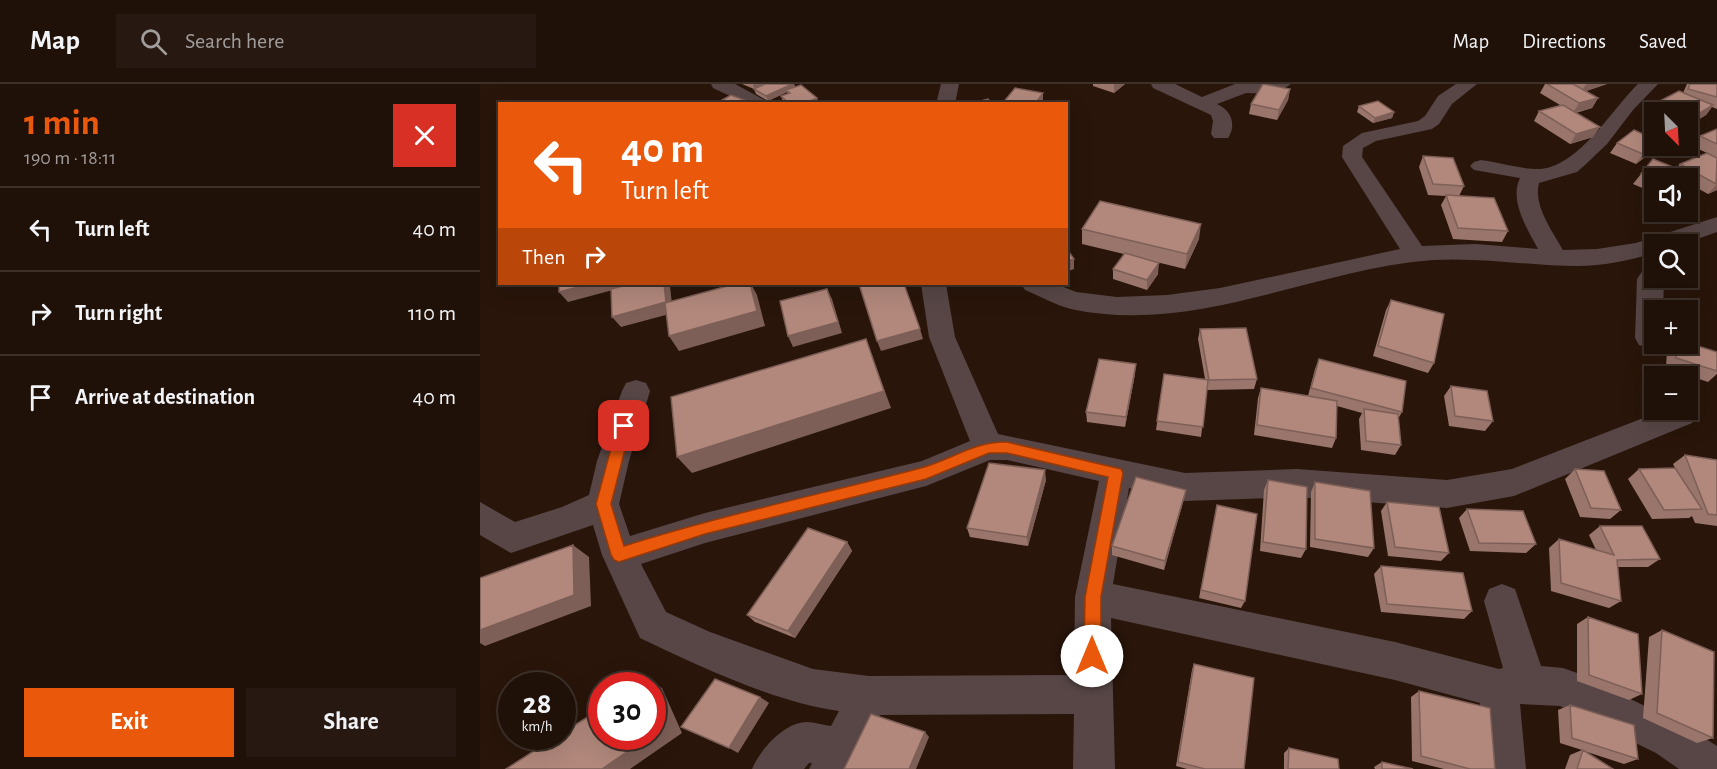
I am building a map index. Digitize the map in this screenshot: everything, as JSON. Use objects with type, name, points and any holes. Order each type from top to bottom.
[{"type":"street","points":[[720,84],[760,102]]},
{"type":"street","points":[[946,102],[950,84]]},
{"type":"street","points":[[1160,84],[1220,112],[1223,121],[1221,134]]},
{"type":"street","points":[[1202,103],[1244,87],[1268,90],[1282,84]]},
{"type":"street","points":[[1415,254],[1352,157],[1353,146],[1374,136],[1403,133],[1424,125],[1435,118],[1445,100],[1468,84]]},
{"type":"street","points":[[1554,256],[1525,192],[1530,179],[1569,167],[1578,161],[1600,140],[1626,106],[1649,84]]},
{"type":"street","points":[[1481,166],[1540,176]]},
{"type":"street","points":[[1692,234],[1717,224]]},
{"type":"street","points":[[1036,285],[1046,292],[1077,302],[1115,308],[1137,308],[1202,299],[1415,254],[1489,253],[1580,258],[1644,248]]},
{"type":"street","points":[[933,285],[942,337],[988,447]]},
{"type":"street","points":[[636,391],[613,461],[603,504],[619,555],[653,625],[705,649],[813,688],[869,696],[1002,693],[1092,695]]},
{"type":"street","points":[[619,555],[705,528],[926,472],[988,447],[1007,447],[1185,487],[1297,483],[1447,494],[1514,482],[1669,420]]},
{"type":"street","points":[[1094,769],[1093,597],[1116,473]]},
{"type":"street","points":[[480,517],[511,538],[569,520],[603,504]]},
{"type":"street","points":[[1093,597],[1513,686],[1563,687],[1670,739],[1715,769]]},
{"type":"street","points":[[1502,601],[1513,686],[1505,769]]},
{"type":"street","points":[[773,769],[798,743],[805,740],[834,759],[869,696]]},
{"type":"building","points":[[765,84],[792,84],[766,96],[754,89]]},
{"type":"building","points":[[1263,84],[1290,89],[1279,110],[1251,104]]},
{"type":"building","points":[[1547,84],[1573,84],[1598,98],[1579,103]]},
{"type":"building","points":[[1690,84],[1717,84],[1717,97],[1688,89]]},
{"type":"building","points":[[801,85],[817,98],[808,102],[788,102],[781,96],[790,93],[786,90]]},
{"type":"building","points":[[1015,88],[1043,93],[1036,102],[1004,102]]},
{"type":"building","points":[[1679,91],[1713,105],[1698,114],[1698,102],[1660,101]]},
{"type":"building","points":[[731,95],[749,102],[719,102]]},
{"type":"building","points":[[1378,101],[1394,112],[1375,118],[1359,106]]},
{"type":"building","points":[[1563,105],[1600,127],[1576,134],[1539,111]]},
{"type":"building","points":[[1717,129],[1717,144],[1700,136]]},
{"type":"building","points":[[1634,130],[1644,134],[1644,153],[1643,154],[1617,143]]},
{"type":"building","points":[[1707,153],[1717,158],[1716,184],[1698,174],[1698,168],[1687,168],[1680,164]]},
{"type":"building","points":[[1423,156],[1453,158],[1464,186],[1433,184]]},
{"type":"building","points":[[1653,159],[1676,168],[1646,168]]},
{"type":"building","points":[[1446,195],[1494,198],[1508,231],[1458,228]]},
{"type":"building","points":[[1100,201],[1201,224],[1187,254],[1082,229]]},
{"type":"building","points":[[1068,251],[1074,259],[1068,260]]},
{"type":"building","points":[[1125,253],[1159,263],[1147,280],[1113,269]]},
{"type":"building","points":[[559,285],[586,285],[559,292]]},
{"type":"building","points":[[627,285],[664,285],[666,302],[612,317],[611,289]]},
{"type":"building","points":[[731,285],[750,285],[757,311],[669,336],[665,303]]},
{"type":"building","points":[[859,285],[904,285],[920,329],[877,341]]},
{"type":"building","points":[[827,289],[838,322],[788,336],[780,301]]},
{"type":"building","points":[[1391,300],[1444,314],[1434,363],[1378,346]]},
{"type":"building","points":[[1246,328],[1257,379],[1209,380],[1200,329]]},
{"type":"building","points":[[866,339],[884,391],[677,457],[671,397]]},
{"type":"building","points":[[1698,346],[1717,352],[1717,371],[1676,358],[1676,354],[1698,354]]},
{"type":"building","points":[[1099,359],[1136,364],[1126,417],[1086,412]]},
{"type":"building","points":[[1319,359],[1406,381],[1402,412],[1311,388]]},
{"type":"building","points":[[1164,374],[1208,380],[1203,427],[1157,421]]},
{"type":"building","points":[[1451,386],[1487,391],[1493,421],[1455,416]]},
{"type":"building","points":[[1261,388],[1337,401],[1336,438],[1257,425]]},
{"type":"building","points":[[1364,409],[1398,414],[1401,445],[1366,441]]},
{"type":"building","points":[[1685,455],[1717,460],[1717,515],[1708,514]]},
{"type":"building","points":[[989,463],[1045,470],[1027,537],[967,528]]},
{"type":"building","points":[[1675,468],[1702,509],[1664,510],[1639,469]]},
{"type":"building","points":[[1575,469],[1604,471],[1621,510],[1591,508]]},
{"type":"building","points":[[1136,477],[1186,490],[1165,561],[1112,546]]},
{"type":"building","points":[[1268,480],[1307,487],[1306,549],[1263,542]]},
{"type":"building","points":[[1315,482],[1370,491],[1374,548],[1315,539]]},
{"type":"building","points":[[1387,502],[1439,507],[1449,553],[1395,547]]},
{"type":"building","points":[[1217,505],[1257,514],[1245,601],[1201,590]]},
{"type":"building","points":[[1467,509],[1523,511],[1536,544],[1479,543]]},
{"type":"building","points":[[1600,526],[1642,526],[1660,559],[1617,560],[1621,601],[1561,583],[1559,539],[1614,555]]},
{"type":"building","points":[[808,528],[847,542],[788,631],[747,615]]},
{"type":"building","points":[[573,545],[574,595],[480,630],[480,578]]},
{"type":"building","points":[[1381,566],[1463,573],[1472,611],[1387,604]]},
{"type":"building","points":[[1588,617],[1638,634],[1642,694],[1589,675]]},
{"type":"building","points":[[1662,630],[1714,652],[1713,738],[1657,713]]},
{"type":"building","points":[[1194,664],[1254,678],[1244,769],[1205,769],[1178,762]]},
{"type":"building","points":[[715,679],[760,697],[729,748],[681,727]]},
{"type":"building","points":[[1419,691],[1490,708],[1495,769],[1470,769],[1421,756]]},
{"type":"building","points":[[1570,705],[1634,725],[1638,759],[1572,738]]},
{"type":"building","points":[[871,714],[925,732],[909,769],[844,769]]},
{"type":"building","points":[[588,717],[588,750],[630,750],[602,769],[506,769],[535,750],[576,750],[576,724]]},
{"type":"building","points":[[1289,748],[1338,759],[1339,769],[1288,769]]},
{"type":"building","points":[[1583,750],[1613,769],[1577,769]]},
{"type":"building","points":[[1382,762],[1413,769],[1382,769]]},
{"type":"route","points":[[624,426],[603,504],[619,555],[705,528],[926,472],[988,447],[1007,447],[1116,473],[1093,597],[1092,656]]}]
